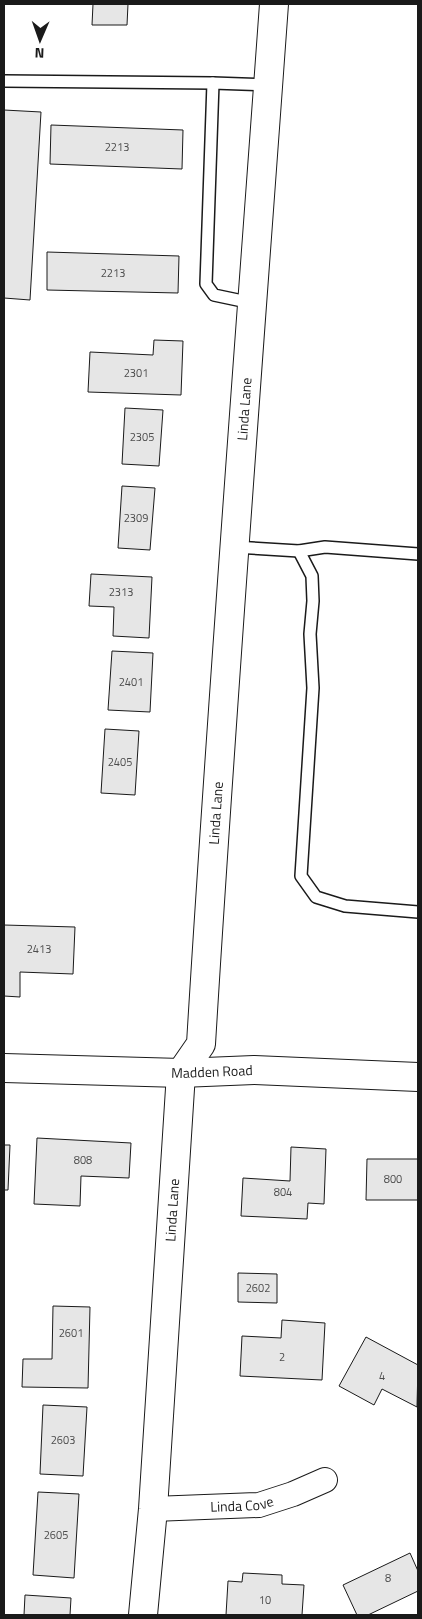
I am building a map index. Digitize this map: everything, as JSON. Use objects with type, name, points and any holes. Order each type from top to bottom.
[{"type":"street","name":"Linda Lane","points":[[143,1615],[152,1509],[181,1074],[201,1044],[234,547],[254,303],[274,4]]},
{"type":"street","name":"Madden Road","points":[[4,1068],[181,1074],[254,1070],[418,1077]]},
{"type":"street","name":"Linda Cove","points":[[152,1509],[259,1505],[293,1494],[325,1480]]},
{"type":"lane","points":[[4,81],[268,85]]},
{"type":"lane","points":[[213,83],[206,284],[214,295],[254,303]]},
{"type":"lane","points":[[234,547],[299,551],[325,548],[418,554]]},
{"type":"lane","points":[[299,551],[312,576],[313,601],[310,634],[313,688],[301,876],[316,897],[344,906],[418,912]]},
{"type":"building","points":[[93,4],[128,4],[127,25],[92,25]]},
{"type":"building","points":[[4,110],[41,112],[30,300],[4,298]]},
{"type":"building","points":[[51,125],[183,130],[182,169],[50,164]]},
{"type":"building","points":[[47,252],[179,256],[178,293],[47,290]]},
{"type":"building","points":[[154,340],[183,341],[181,395],[88,392],[90,352],[153,355]]},
{"type":"building","points":[[125,408],[163,410],[159,466],[122,464]]},
{"type":"building","points":[[122,486],[155,488],[150,550],[118,548]]},
{"type":"building","points":[[91,574],[152,577],[149,638],[113,636],[114,607],[89,606]]},
{"type":"building","points":[[112,651],[153,653],[150,712],[108,710]]},
{"type":"building","points":[[105,729],[139,731],[135,795],[101,793]]},
{"type":"building","points":[[4,925],[75,927],[73,974],[20,972],[20,997],[4,996]]},
{"type":"building","points":[[37,1138],[131,1143],[129,1178],[81,1176],[80,1206],[34,1204]]},
{"type":"building","points":[[4,1145],[10,1145],[8,1190],[4,1190]]},
{"type":"building","points":[[291,1147],[326,1149],[324,1204],[308,1203],[307,1219],[241,1216],[243,1178],[290,1181]]},
{"type":"building","points":[[367,1159],[418,1159],[418,1200],[366,1200]]},
{"type":"building","points":[[238,1273],[277,1274],[277,1303],[238,1302]]},
{"type":"building","points":[[53,1306],[90,1307],[88,1388],[22,1387],[23,1359],[52,1359]]},
{"type":"building","points":[[282,1320],[325,1323],[322,1380],[240,1376],[242,1336],[281,1338]]},
{"type":"building","points":[[366,1337],[418,1365],[417,1407],[382,1389],[374,1405],[339,1386]]},
{"type":"building","points":[[43,1405],[87,1407],[83,1476],[40,1474]]},
{"type":"building","points":[[38,1492],[79,1494],[74,1578],[33,1575]]},
{"type":"building","points":[[410,1553],[418,1571],[418,1591],[368,1615],[357,1615],[343,1585]]},
{"type":"building","points":[[243,1573],[282,1575],[282,1584],[304,1585],[302,1615],[226,1615],[228,1581],[242,1582]]},
{"type":"building","points":[[25,1595],[71,1598],[70,1615],[24,1615]]}]
